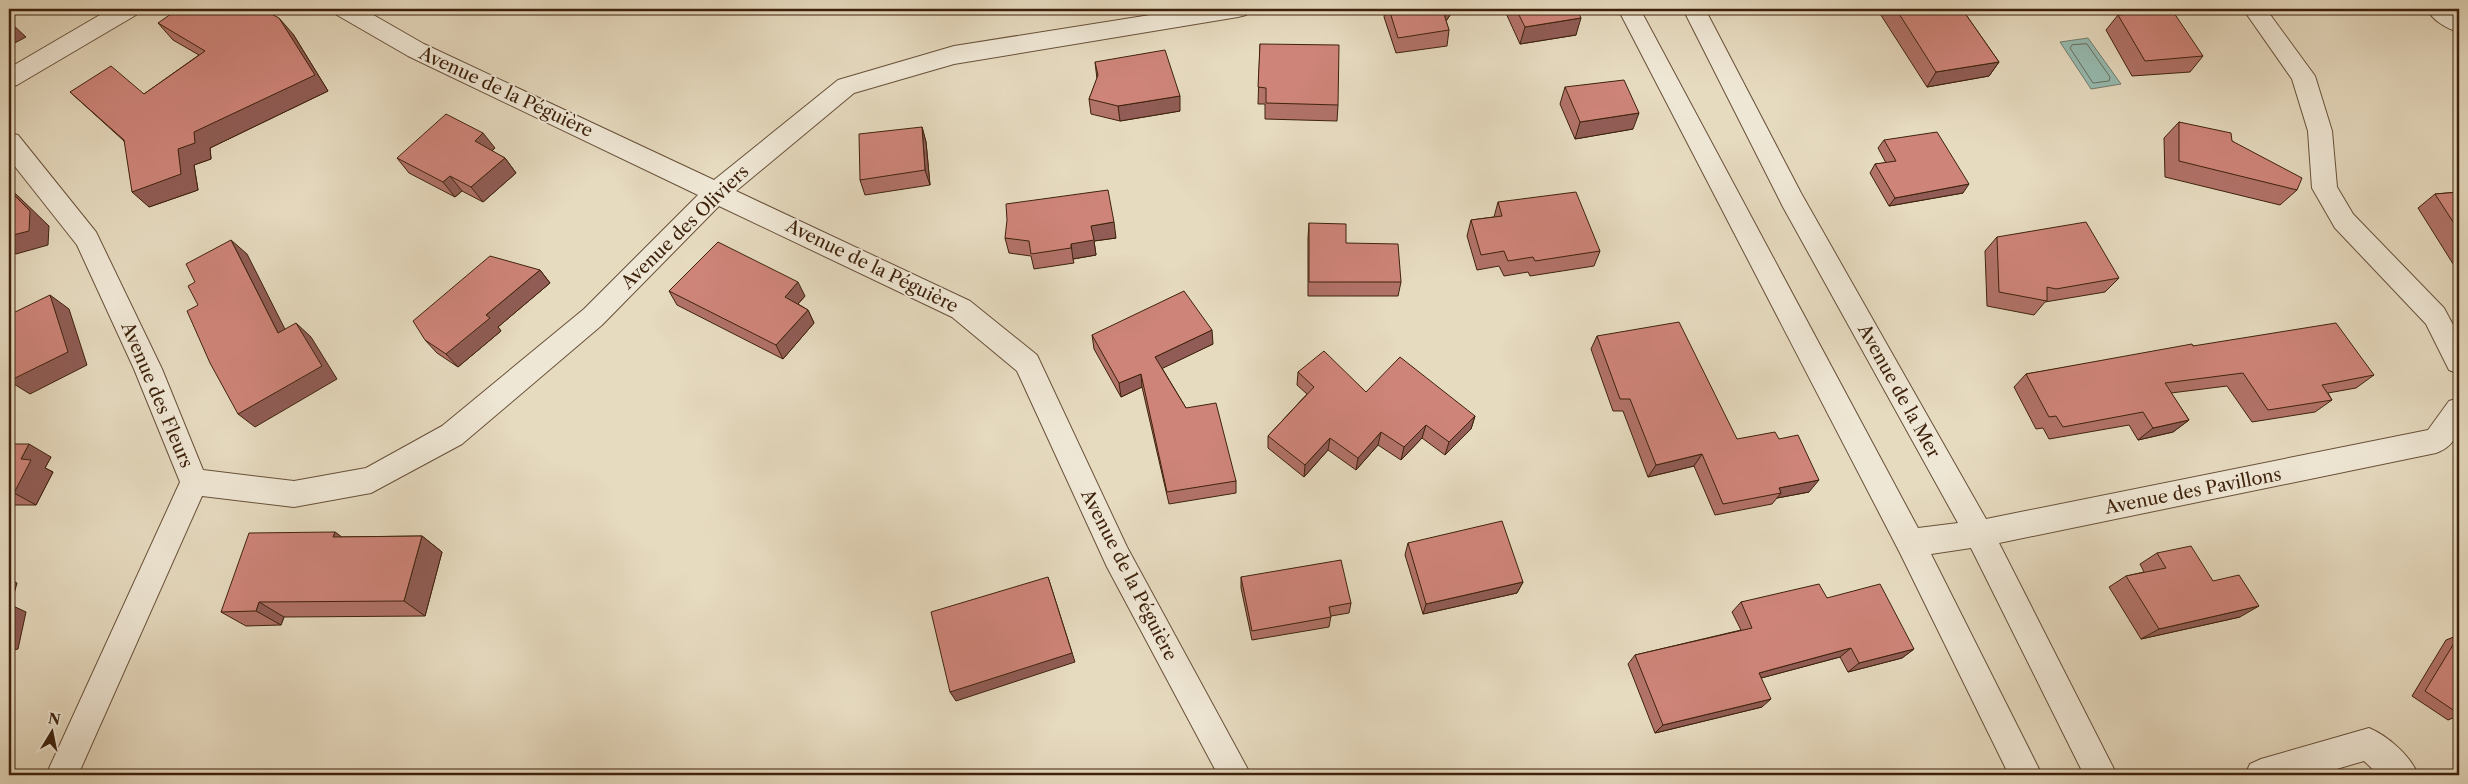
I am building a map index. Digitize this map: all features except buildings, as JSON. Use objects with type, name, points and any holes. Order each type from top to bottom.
[{"type":"street","points":[[9,79],[128,9]]},
{"type":"street","name":"Avenue de la Péguière","points":[[345,9],[416,50],[961,309],[1027,363],[1117,557],[1235,775]]},
{"type":"street","name":"Avenue des Oliviers","points":[[194,482],[294,494],[371,480],[452,435],[578,329],[717,192],[846,86],[954,55],[1119,18],[1238,9]]},
{"type":"street","points":[[1629,9],[1910,543],[2026,775]]},
{"type":"street","name":"Avenue de la Mer","points":[[1694,9],[1792,200],[1979,534],[2101,775]]},
{"type":"street","points":[[2254,9],[2302,76],[2320,131],[2325,188],[2334,204],[2344,221],[2394,271],[2435,316],[2459,362]]},
{"type":"street","points":[[2438,9],[2459,24]]},
{"type":"street","name":"Avenue des Fleurs","points":[[9,142],[87,239],[148,369],[194,482],[62,775]]},
{"type":"street","name":"Avenue des Pavillons","points":[[1910,543],[1979,534],[2436,441],[2459,410]]},
{"type":"street","points":[[2261,775],[2369,744],[2402,775]]},
{"type":"water","points":[[2088,38],[2121,84],[2091,89],[2060,42]]}]
